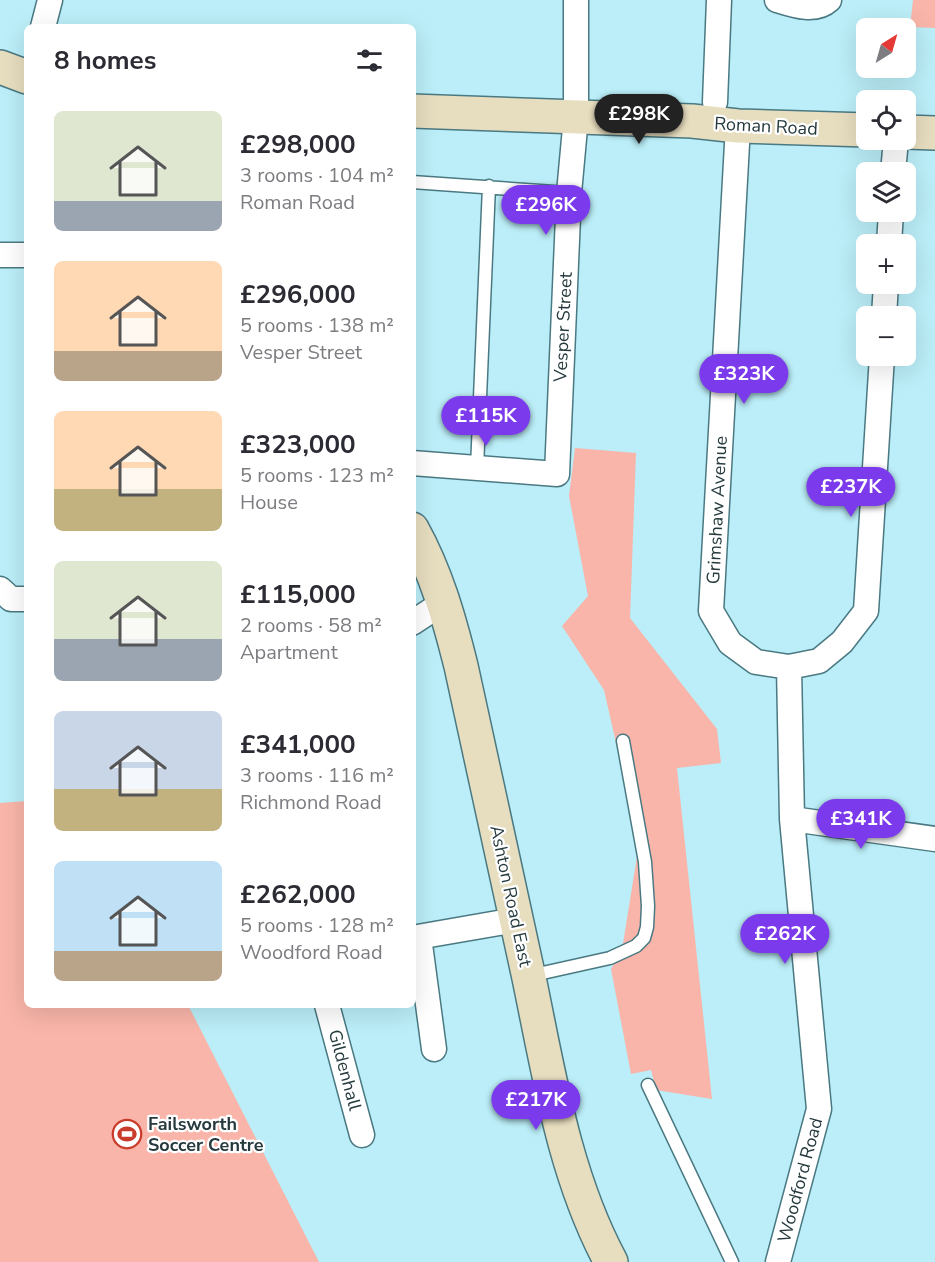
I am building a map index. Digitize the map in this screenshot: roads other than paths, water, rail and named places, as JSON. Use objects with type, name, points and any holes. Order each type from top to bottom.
[{"type":"street","points":[[45,24],[50,0]]},
{"type":"street","name":"Vesper Street","points":[[477,468],[557,474],[569,193],[576,117],[576,0]]},
{"type":"street","points":[[715,102],[719,0]]},
{"type":"street","points":[[777,0],[800,7],[816,6],[827,3],[829,0]]},
{"type":"street","points":[[0,68],[24,76]]},
{"type":"street","name":"Roman Road","points":[[416,111],[856,130]]},
{"type":"street","name":"Grimshaw Avenue","points":[[738,126],[711,611],[730,643],[756,662],[789,667],[819,662],[842,642],[866,611],[881,366]]},
{"type":"street","points":[[916,132],[935,133]]},
{"type":"street","points":[[0,255],[24,255]]},
{"type":"street","points":[[416,464],[477,468]]},
{"type":"street","name":"Ashton Road East","points":[[416,536],[425,552],[444,602],[462,666],[554,1098],[576,1181],[600,1242],[611,1262]]},
{"type":"street","points":[[0,589],[12,599],[24,599]]},
{"type":"street","points":[[416,620],[444,602]]},
{"type":"street","name":"Woodford Road","points":[[778,1262],[819,1109],[792,819],[789,667]]},
{"type":"street","points":[[792,819],[935,839]]},
{"type":"street","points":[[434,1049],[416,937],[516,920]]},
{"type":"street","name":"Gildenhall","points":[[328,1008],[362,1135]]},
{"type":"lane","points":[[416,182],[569,193]]},
{"type":"lane","points":[[477,468],[489,186]]},
{"type":"lane","points":[[528,976],[610,958],[636,946],[644,938],[648,906],[645,862],[623,741]]},
{"type":"lane","points":[[648,1085],[732,1262]]},
{"type":"place","name":"Failsworth Soccer Centre","points":[[127,1134]]}]
